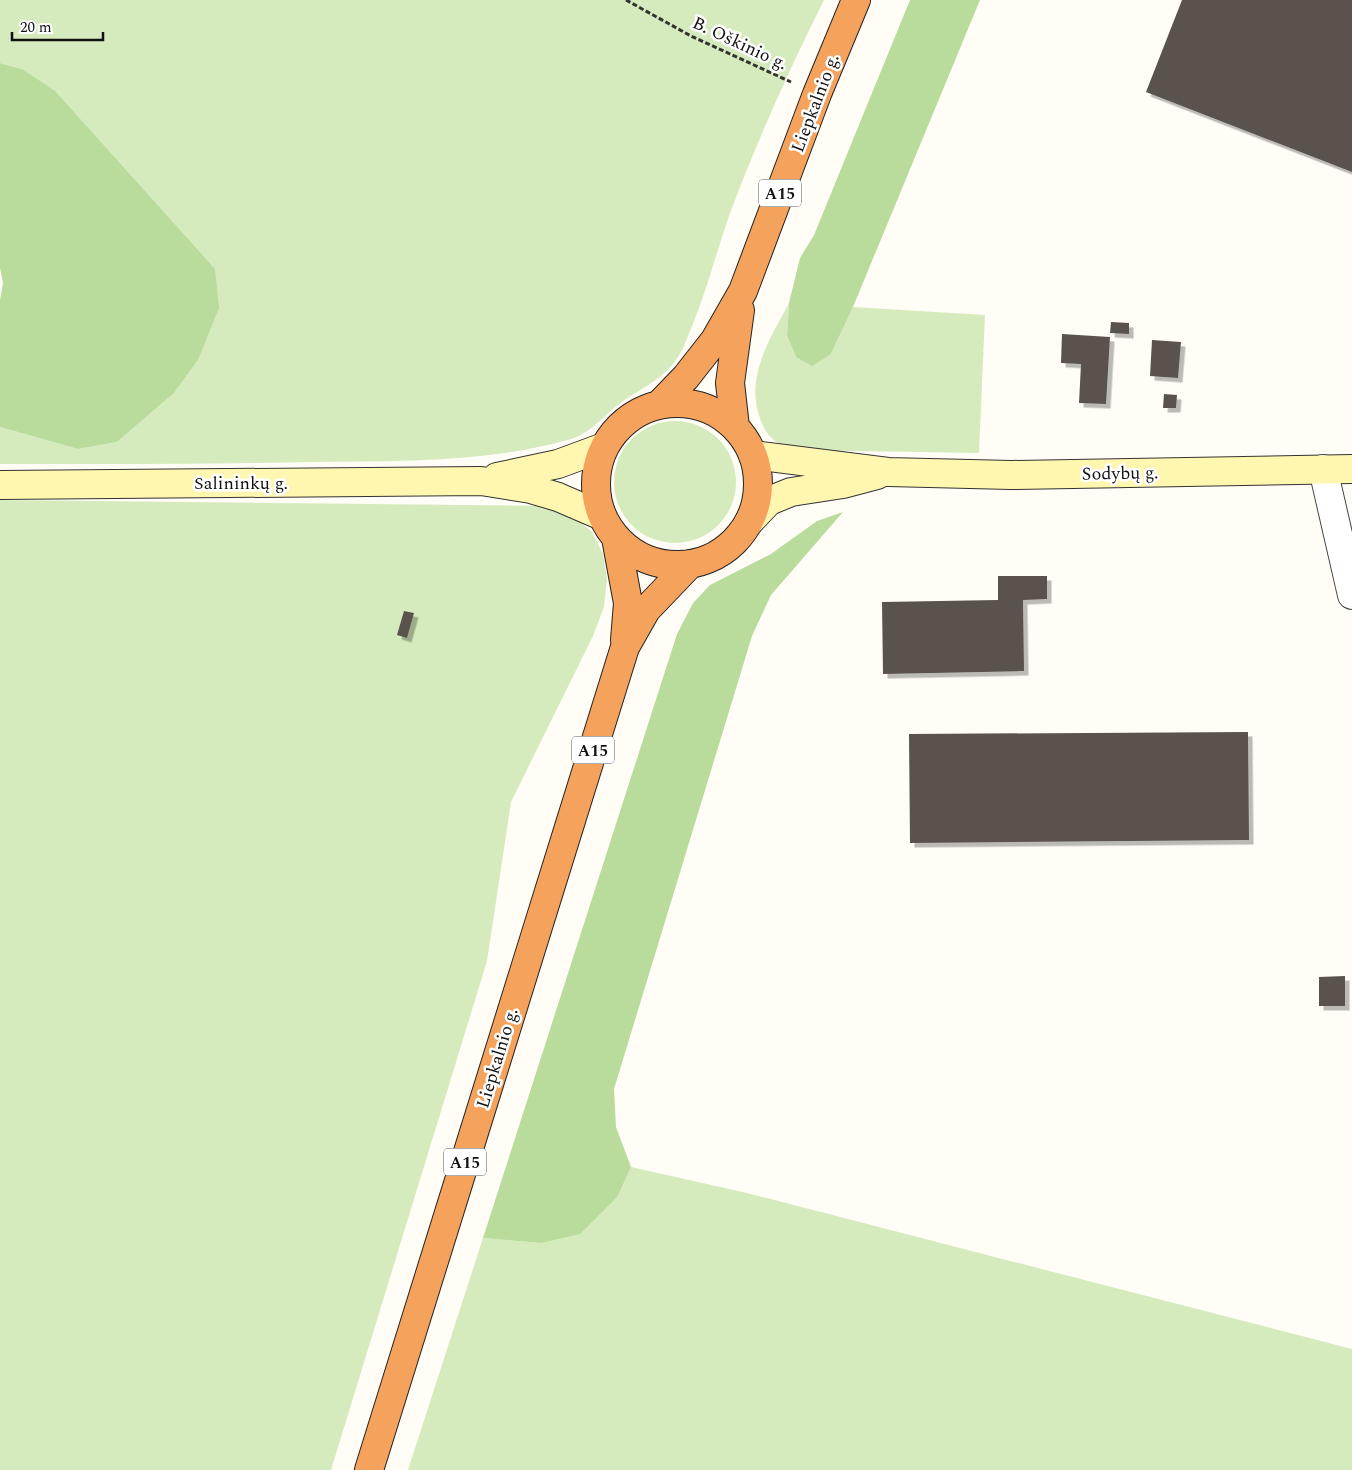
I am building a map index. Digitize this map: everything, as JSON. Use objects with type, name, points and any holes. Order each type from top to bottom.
[{"type":"highway","name":"Liepkalnio g.","points":[[743,291],[817,94],[856,0]]},
{"type":"highway","points":[[660,404],[686,377],[715,340],[743,291]]},
{"type":"highway","points":[[735,427],[730,383],[743,291]]},
{"type":"highway","points":[[609,527],[632,552],[650,561],[670,565],[690,564],[708,559],[725,550],[739,537],[749,522],[757,500],[758,478],[753,455],[746,440],[735,427],[719,414],[701,406],[680,403],[660,404],[643,410],[628,419],[614,431],[604,447],[598,463],[595,481],[597,499],[609,527],[628,603],[625,647]]},
{"type":"highway","points":[[625,647],[646,610],[690,564]]},
{"type":"highway","name":"Liepkalnio g.","points":[[369,1470],[625,647]]},
{"type":"main road","name":"Salininkų g.","points":[[481,481],[558,464],[604,447]]},
{"type":"main road","name":"Sodybų g.","points":[[753,455],[888,472],[1011,475],[1352,468]]},
{"type":"main road","name":"Sodybų g.","points":[[749,522],[769,502],[791,492],[843,484],[888,472]]},
{"type":"main road","name":"Salininkų g.","points":[[0,485],[481,481],[531,489],[558,497],[609,527]]},
{"type":"street","points":[[1323,469],[1349,562],[1352,595]]},
{"type":"path","name":"B. Oškinio g.","points":[[626,0],[691,36],[817,94]]},
{"type":"green space","points":[[0,0],[824,0],[750,161],[729,216],[707,285],[681,352],[666,371],[619,404],[585,433],[571,439],[508,453],[443,459],[235,463],[0,464],[0,427],[78,449],[117,442],[174,393],[198,360],[22,69],[0,63]]},
{"type":"green space","points":[[910,0],[980,0],[853,307],[831,354],[812,366],[796,357],[787,336],[789,303],[800,258],[814,235]]},
{"type":"green space","points":[[0,63],[22,69],[55,91],[215,269],[219,308],[198,360],[174,393],[117,442],[78,449],[0,427],[0,300],[3,283],[0,268]]},
{"type":"green space","points":[[789,303],[787,336],[796,357],[831,354],[853,307],[985,315],[979,453],[796,450],[775,441],[767,432],[760,419],[756,400],[756,385],[762,357]]},
{"type":"green space","points":[[675,421],[687,422],[698,426],[709,431],[718,439],[726,448],[731,459],[735,470],[735,494],[731,505],[726,516],[718,525],[709,533],[698,538],[687,542],[675,543],[663,542],[652,538],[641,533],[632,525],[624,516],[619,505],[615,494],[614,482],[615,470],[619,459],[624,448],[632,439],[641,431],[652,426],[663,422]]},
{"type":"green space","points":[[0,500],[546,506],[572,515],[592,532],[603,554],[607,579],[604,607],[593,636],[511,802],[487,961],[331,1470],[0,1470]]},
{"type":"green space","points":[[843,512],[771,595],[752,636],[614,1089],[616,1127],[631,1167],[618,1196],[580,1234],[541,1243],[483,1238],[677,634],[693,603],[710,585],[771,554],[817,521]]},
{"type":"green space","points":[[631,1167],[747,1193],[1352,1349],[1352,1470],[408,1470],[483,1238],[541,1243],[618,1196]]},
{"type":"building","points":[[1182,0],[1352,0],[1352,172],[1146,92]]},
{"type":"building","points":[[1111,322],[1129,323],[1129,334],[1110,333]]},
{"type":"building","points":[[1062,334],[1110,337],[1106,404],[1079,403],[1081,364],[1061,363]]},
{"type":"building","points":[[1152,340],[1181,342],[1178,378],[1150,376]]},
{"type":"building","points":[[1164,394],[1177,395],[1176,408],[1163,408]]},
{"type":"building","points":[[998,576],[1047,576],[1047,599],[1023,600],[1024,671],[883,674],[882,602],[998,600]]},
{"type":"building","points":[[404,611],[414,613],[407,638],[397,635]]},
{"type":"building","points":[[1248,732],[1249,840],[910,843],[909,734]]},
{"type":"building","points":[[1345,976],[1345,1006],[1319,1006],[1319,977]]}]
